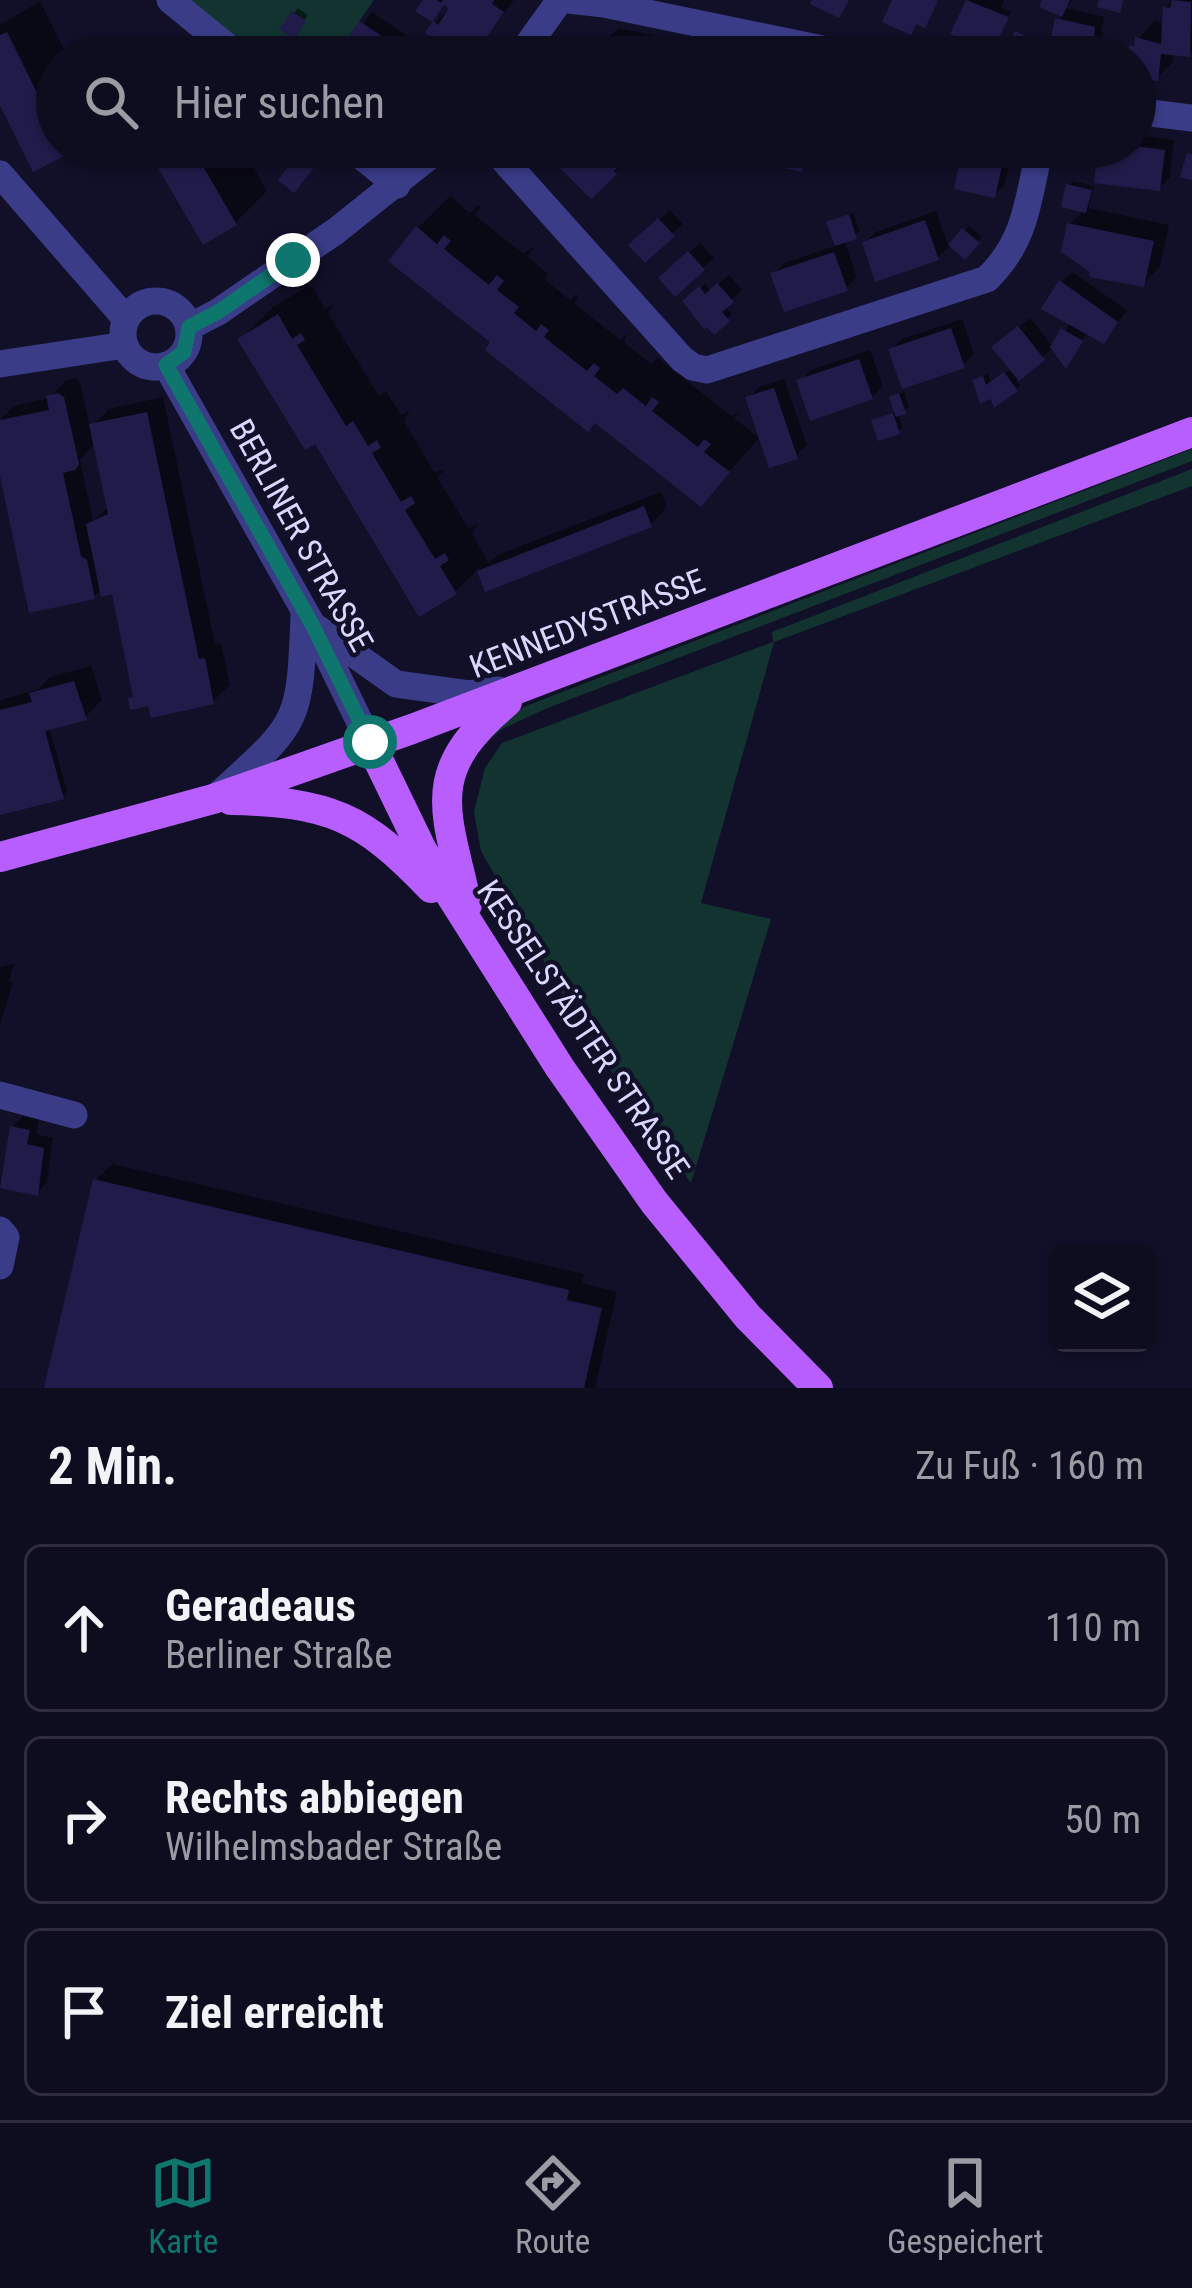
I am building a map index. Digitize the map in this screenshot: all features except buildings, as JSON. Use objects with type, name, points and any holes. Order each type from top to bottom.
[{"type":"main road","name":"KENNEDYSTRASSE","points":[[0,857],[213,799],[527,686],[1192,432]]},
{"type":"main road","points":[[478,934],[450,828],[449,770],[468,738],[527,686]]},
{"type":"main road","name":"KESSELSTÄDTER STRASSE","points":[[370,742],[422,850],[560,1068],[654,1202],[748,1318],[818,1388]]},
{"type":"main road","points":[[213,799],[299,803],[336,814],[406,862],[478,934]]},
{"type":"street","points":[[170,0],[214,36]]},
{"type":"street","points":[[534,36],[560,0]]},
{"type":"street","points":[[569,0],[759,36]]},
{"type":"street","points":[[1156,114],[1192,118]]},
{"type":"street","points":[[376,168],[397,185]]},
{"type":"street","points":[[189,327],[218,312],[417,168]]},
{"type":"street","points":[[511,168],[682,359],[707,370],[987,279],[1009,257],[1022,227],[1035,168]]},
{"type":"street","points":[[0,174],[126,332],[142,363],[166,365],[184,352],[189,327],[180,311],[162,301],[141,304],[126,332],[0,364]]},
{"type":"street","name":"BERLINER STRASSE","points":[[166,365],[309,618],[370,742]]},
{"type":"street","points":[[309,618],[396,684],[469,694],[527,686]]},
{"type":"street","points":[[213,799],[269,750],[294,716],[309,618]]},
{"type":"street","points":[[0,1095],[74,1115]]},
{"type":"street","points":[[0,1230],[6,1237],[0,1266]]},
{"type":"green space","points":[[186,0],[374,0],[349,36],[230,36]]},
{"type":"green space","points":[[1192,449],[1192,461],[545,709],[502,729],[479,749],[513,713],[526,706]]},
{"type":"green space","points":[[1192,469],[1192,486],[774,642],[701,903],[771,919],[691,1183],[586,1036],[481,851],[474,812],[485,768],[502,743],[773,642],[772,632]]},
{"type":"route","points":[[293,260],[189,327],[184,352],[166,365],[313,626],[370,742]]}]
